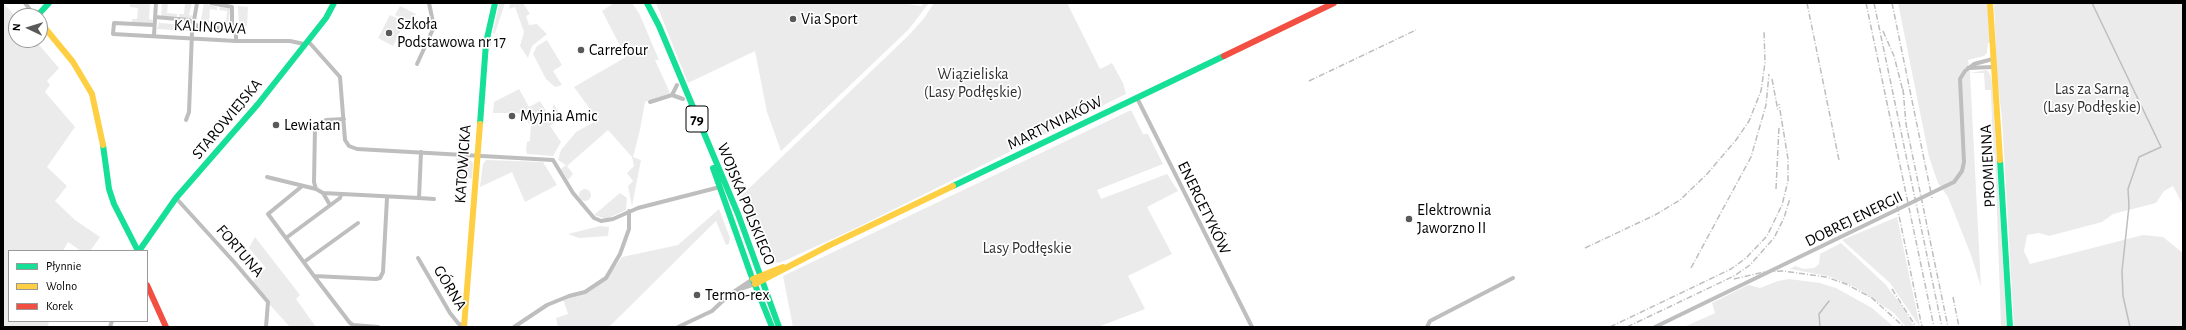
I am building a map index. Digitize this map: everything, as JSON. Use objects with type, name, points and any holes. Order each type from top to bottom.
[{"type":"main road","name":"STAROWIEJSKA","points":[[140,250],[176,198],[235,132],[326,18],[334,3]]},
{"type":"main road","name":"KATOWICKA","points":[[464,327],[486,43],[494,3]]},
{"type":"main road","name":"WOJSKA POLSKIEGO","points":[[642,3],[652,23],[720,187],[754,282],[772,327]]},
{"type":"main road","name":"WOJSKA POLSKIEGO","points":[[647,3],[659,26],[729,192],[779,327]]},
{"type":"main road","name":"MARTYNIAKÓW","points":[[754,282],[1334,3]]},
{"type":"main road","name":"PROMIENNA","points":[[1990,3],[1993,67],[1999,119],[2010,327]]},
{"type":"main road","points":[[48,32],[73,62],[92,94],[102,135],[109,189],[114,204],[138,250]]},
{"type":"main road","points":[[757,266],[772,274],[766,292]]},
{"type":"main road","points":[[148,287],[166,327]]},
{"type":"street","points":[[154,36],[156,3]]},
{"type":"street","points":[[186,120],[189,112],[191,38],[197,3]]},
{"type":"street","points":[[212,3],[232,6],[232,29],[236,35],[236,41]]},
{"type":"street","points":[[416,64],[434,27],[429,3]]},
{"type":"street","points":[[155,17],[189,20],[199,27],[232,29]]},
{"type":"street","name":"KALINOWA","points":[[154,25],[114,23],[114,34],[236,41],[306,42]]},
{"type":"street","points":[[306,42],[340,77],[345,140],[349,146],[356,149],[477,155],[554,161],[573,193],[594,218],[607,221],[629,211],[720,187]]},
{"type":"street","points":[[1968,68],[1974,64],[1993,59]]},
{"type":"street","points":[[1968,68],[1993,67]]},
{"type":"street","name":"DOBREJ ENERGII","points":[[1655,327],[1954,182],[1962,171],[1964,162],[1960,84],[1961,76],[1968,68]]},
{"type":"street","points":[[672,95],[677,85]]},
{"type":"street","points":[[650,102],[672,95],[683,99]]},
{"type":"street","name":"ENERGETYKÓW","points":[[1137,98],[1252,327]]},
{"type":"street","points":[[316,189],[314,182],[315,128],[318,124],[326,120],[344,119]]},
{"type":"street","points":[[419,198],[421,152]]},
{"type":"street","points":[[267,177],[301,187],[316,189],[323,193],[387,198],[434,199]]},
{"type":"street","points":[[301,187],[268,214],[350,323],[353,325],[378,327]]},
{"type":"street","points":[[323,193],[330,205]]},
{"type":"street","points":[[286,238],[340,198],[341,194]]},
{"type":"street","name":"FORTUNA","points":[[176,198],[236,263],[268,302],[266,327]]},
{"type":"street","points":[[314,276],[380,278],[383,272],[387,198]]},
{"type":"street","points":[[514,327],[547,305],[569,296],[585,292],[606,278],[620,254],[629,229],[629,211]]},
{"type":"street","points":[[304,262],[358,223]]},
{"type":"street","name":"GÓRNA","points":[[418,258],[450,313],[458,324],[464,327]]},
{"type":"street","points":[[1427,327],[1430,321],[1513,278]]},
{"type":"street","points":[[678,327],[712,311],[736,290],[754,282]]},
{"type":"green space","points":[[130,3],[150,3],[149,19],[153,20],[152,23],[132,23],[132,19],[137,19],[138,8],[130,7]]},
{"type":"green space","points":[[162,3],[168,3],[167,13],[177,14],[177,18],[161,16]]},
{"type":"green space","points":[[185,3],[192,3],[189,15],[193,16],[190,19],[179,18],[179,14],[184,14]]},
{"type":"green space","points":[[204,3],[217,7],[217,10],[210,9],[209,21],[220,22],[219,27],[200,25]]},
{"type":"green space","points":[[499,3],[505,3],[495,33],[493,33]]},
{"type":"green space","points":[[510,3],[523,3],[530,14],[526,16],[529,25],[537,24],[547,34],[532,46],[528,58],[520,46],[524,32],[515,7],[509,9]]},
{"type":"green space","points":[[614,3],[632,3],[639,13],[659,60],[655,60],[670,93],[645,102],[633,157],[641,160],[632,206],[628,186],[633,181],[627,173],[634,166],[632,157],[608,130],[567,166],[573,174],[568,180],[561,169],[566,165],[558,160],[561,150],[576,132],[598,120],[574,87],[626,57],[602,11]]},
{"type":"green space","points":[[656,3],[901,3],[921,6],[923,3],[929,3],[909,29],[781,151],[767,112],[755,51],[688,83]]},
{"type":"green space","name":"Wiązieliska (Lasy Podłęskie)","points":[[934,3],[1067,3],[1100,69],[1112,63],[1123,83],[1126,94],[852,230],[784,261],[778,263],[771,260],[744,201],[740,197],[909,35],[925,17]]},
{"type":"green space","points":[[1898,3],[1988,3],[1990,43],[1988,43],[1987,53],[1984,56],[1968,60],[1970,73],[1981,287],[1971,255],[1948,197],[1938,183],[1929,157]]},
{"type":"green space","name":"Las za Sarną (Lasy Podłęskie)","points":[[1994,3],[2183,3],[2183,205],[2173,186],[2164,191],[2156,203],[2113,214],[2102,222],[2049,236],[2039,233],[2027,235],[2024,251],[2030,264],[2143,235],[2163,237],[2183,253],[2183,327],[2014,327],[2002,119],[1997,75]]},
{"type":"green space","points":[[4,4],[8,8],[8,48],[42,48],[59,68],[47,81],[50,85],[45,92],[75,127],[47,167],[67,186],[55,201],[75,220],[100,237],[91,250],[80,250],[68,242],[64,250],[8,250],[8,322],[48,322],[47,327],[3,327]]},
{"type":"green space","points":[[238,6],[248,7],[247,26],[240,28],[239,33]]},
{"type":"green space","points":[[400,6],[416,14],[412,24],[395,15]]},
{"type":"green space","points":[[220,7],[230,9],[228,27],[221,27],[221,22],[226,23],[227,11],[219,10]]},
{"type":"green space","points":[[390,15],[405,22],[393,46],[378,38]]},
{"type":"green space","points":[[160,21],[160,23],[187,25],[187,22],[190,24],[190,31],[157,29]]},
{"type":"green space","points":[[490,38],[493,39],[488,54]]},
{"type":"green space","points":[[547,40],[562,65],[553,71],[562,85],[555,87],[546,79],[533,54],[537,46]]},
{"type":"green space","points":[[1987,70],[1990,74],[1992,82],[2007,327],[2001,327],[1995,154],[1993,154],[1991,90],[1985,90],[1984,73],[1970,73]]},
{"type":"green space","points":[[519,89],[529,107],[540,101],[549,116],[554,104],[560,115],[550,126],[561,142],[553,156],[527,154],[527,142],[530,141],[531,124],[528,123],[526,116],[517,113],[493,113],[494,102]]},
{"type":"green space","name":"Lasy Podłęskie","points":[[1131,110],[1143,134],[1148,134],[1163,164],[1097,190],[1101,199],[1167,174],[1178,191],[1147,207],[1172,254],[1128,276],[1145,309],[1098,327],[793,327],[783,276]]},
{"type":"green space","points":[[463,158],[472,161],[473,163],[472,179],[467,177],[466,184],[461,184],[456,180],[456,159]]},
{"type":"green space","points":[[486,160],[543,162],[557,185],[525,202],[512,172],[480,187],[483,164]]},
{"type":"green space","points":[[585,189],[589,191],[591,195],[589,199],[585,201],[581,199],[579,195],[581,191]]},
{"type":"green space","points":[[620,193],[627,198],[626,210],[606,219],[594,215]]},
{"type":"green space","points":[[719,209],[730,238],[729,244],[726,245],[716,221],[609,327],[558,327],[556,318],[568,314],[563,299],[585,293],[596,287],[606,279],[622,257],[678,245]]},
{"type":"green space","points":[[1897,217],[1920,327],[1890,283],[1842,240]]},
{"type":"green space","points":[[600,226],[609,227],[608,236],[579,238],[568,234]]},
{"type":"green space","points":[[255,237],[300,295],[296,299],[316,327],[290,327],[269,304],[253,281],[266,268],[249,248]]},
{"type":"green space","points":[[1841,243],[1885,284],[1903,307],[1914,327],[1906,327],[1894,313],[1855,287],[1828,276],[1790,269],[1795,266],[1804,269],[1814,268],[1819,264],[1820,254]]},
{"type":"green space","points":[[1789,279],[1820,283],[1836,288],[1872,308],[1894,327],[1684,327],[1715,313],[1712,303],[1746,286],[1749,285],[1760,288],[1778,281]]},
{"type":"waterway","points":[[2092,3],[2161,147],[2139,157],[2128,189],[2129,206],[2122,271],[2123,296],[2130,327]]},
{"type":"waterway","points":[[1820,327],[1819,314],[1829,301]]},
{"type":"railway","points":[[1807,3],[1839,160]]},
{"type":"railway","points":[[1866,3],[1934,327]]},
{"type":"railway","points":[[1874,3],[1942,327]]},
{"type":"railway","points":[[1892,3],[1932,198]]},
{"type":"railway","points":[[1309,81],[1416,30]]},
{"type":"railway","points":[[1585,248],[1655,215],[1680,200],[1707,174],[1736,140],[1749,121],[1761,91],[1765,63],[1764,31]]},
{"type":"railway","points":[[1883,31],[1894,56],[1904,95]]},
{"type":"railway","points":[[1691,268],[1751,157],[1766,105],[1769,74]]},
{"type":"railway","points":[[1772,79],[1778,111]]},
{"type":"railway","points":[[1903,89],[1906,124],[1948,327]]},
{"type":"railway","points":[[1610,327],[1731,269],[1746,258],[1767,236],[1782,205],[1788,181],[1788,159],[1779,104]]},
{"type":"railway","points":[[1776,189],[1779,127]]},
{"type":"railway","points":[[1627,327],[1734,276],[1750,265],[1774,238],[1784,218],[1790,198]]},
{"type":"railway","points":[[1897,206],[1922,327]]},
{"type":"railway","points":[[1734,279],[1764,272],[1783,271],[1826,277],[1846,284],[1872,298],[1904,327]]},
{"type":"railway","points":[[1892,289],[1916,327]]},
{"type":"railway","points":[[1953,297],[1959,327]]},
{"type":"traffic: fast","points":[[44,8],[49,3]]},
{"type":"traffic: fast","points":[[140,250],[176,198],[258,104],[326,18],[334,3]]},
{"type":"traffic: fast","points":[[480,124],[486,43],[495,3]]},
{"type":"traffic: fast","points":[[647,3],[659,26],[738,214],[779,327]]},
{"type":"traffic: fast","points":[[953,186],[1224,56]]},
{"type":"traffic: fast","points":[[103,145],[109,189],[114,204],[137,250]]},
{"type":"traffic: fast","points":[[2000,160],[2010,327]]},
{"type":"traffic: fast","points":[[713,168],[751,275],[772,327]]},
{"type":"traffic: slow","points":[[1990,3],[2000,160]]},
{"type":"traffic: slow","points":[[48,32],[73,62],[92,94],[103,145]]},
{"type":"traffic: slow","points":[[464,327],[480,124]]},
{"type":"traffic: slow","points":[[755,284],[830,245],[953,186]]},
{"type":"traffic: slow","points":[[753,279],[783,267]]},
{"type":"traffic: jam","points":[[1224,56],[1334,3]]},
{"type":"traffic: jam","points":[[148,287],[166,327]]},
{"type":"place","name":"Via Sport","points":[[793,19]]},
{"type":"place","name":"Szkoła Podstawowa nr 17","points":[[389,33]]},
{"type":"place","name":"Carrefour","points":[[581,50]]},
{"type":"place","name":"Myjnia Amic","points":[[512,116]]},
{"type":"place","name":"Lewiatan","points":[[276,125]]},
{"type":"place","name":"Elektrownia Jaworzno II","points":[[1409,219]]},
{"type":"place","name":"Termo-rex","points":[[697,295]]}]
